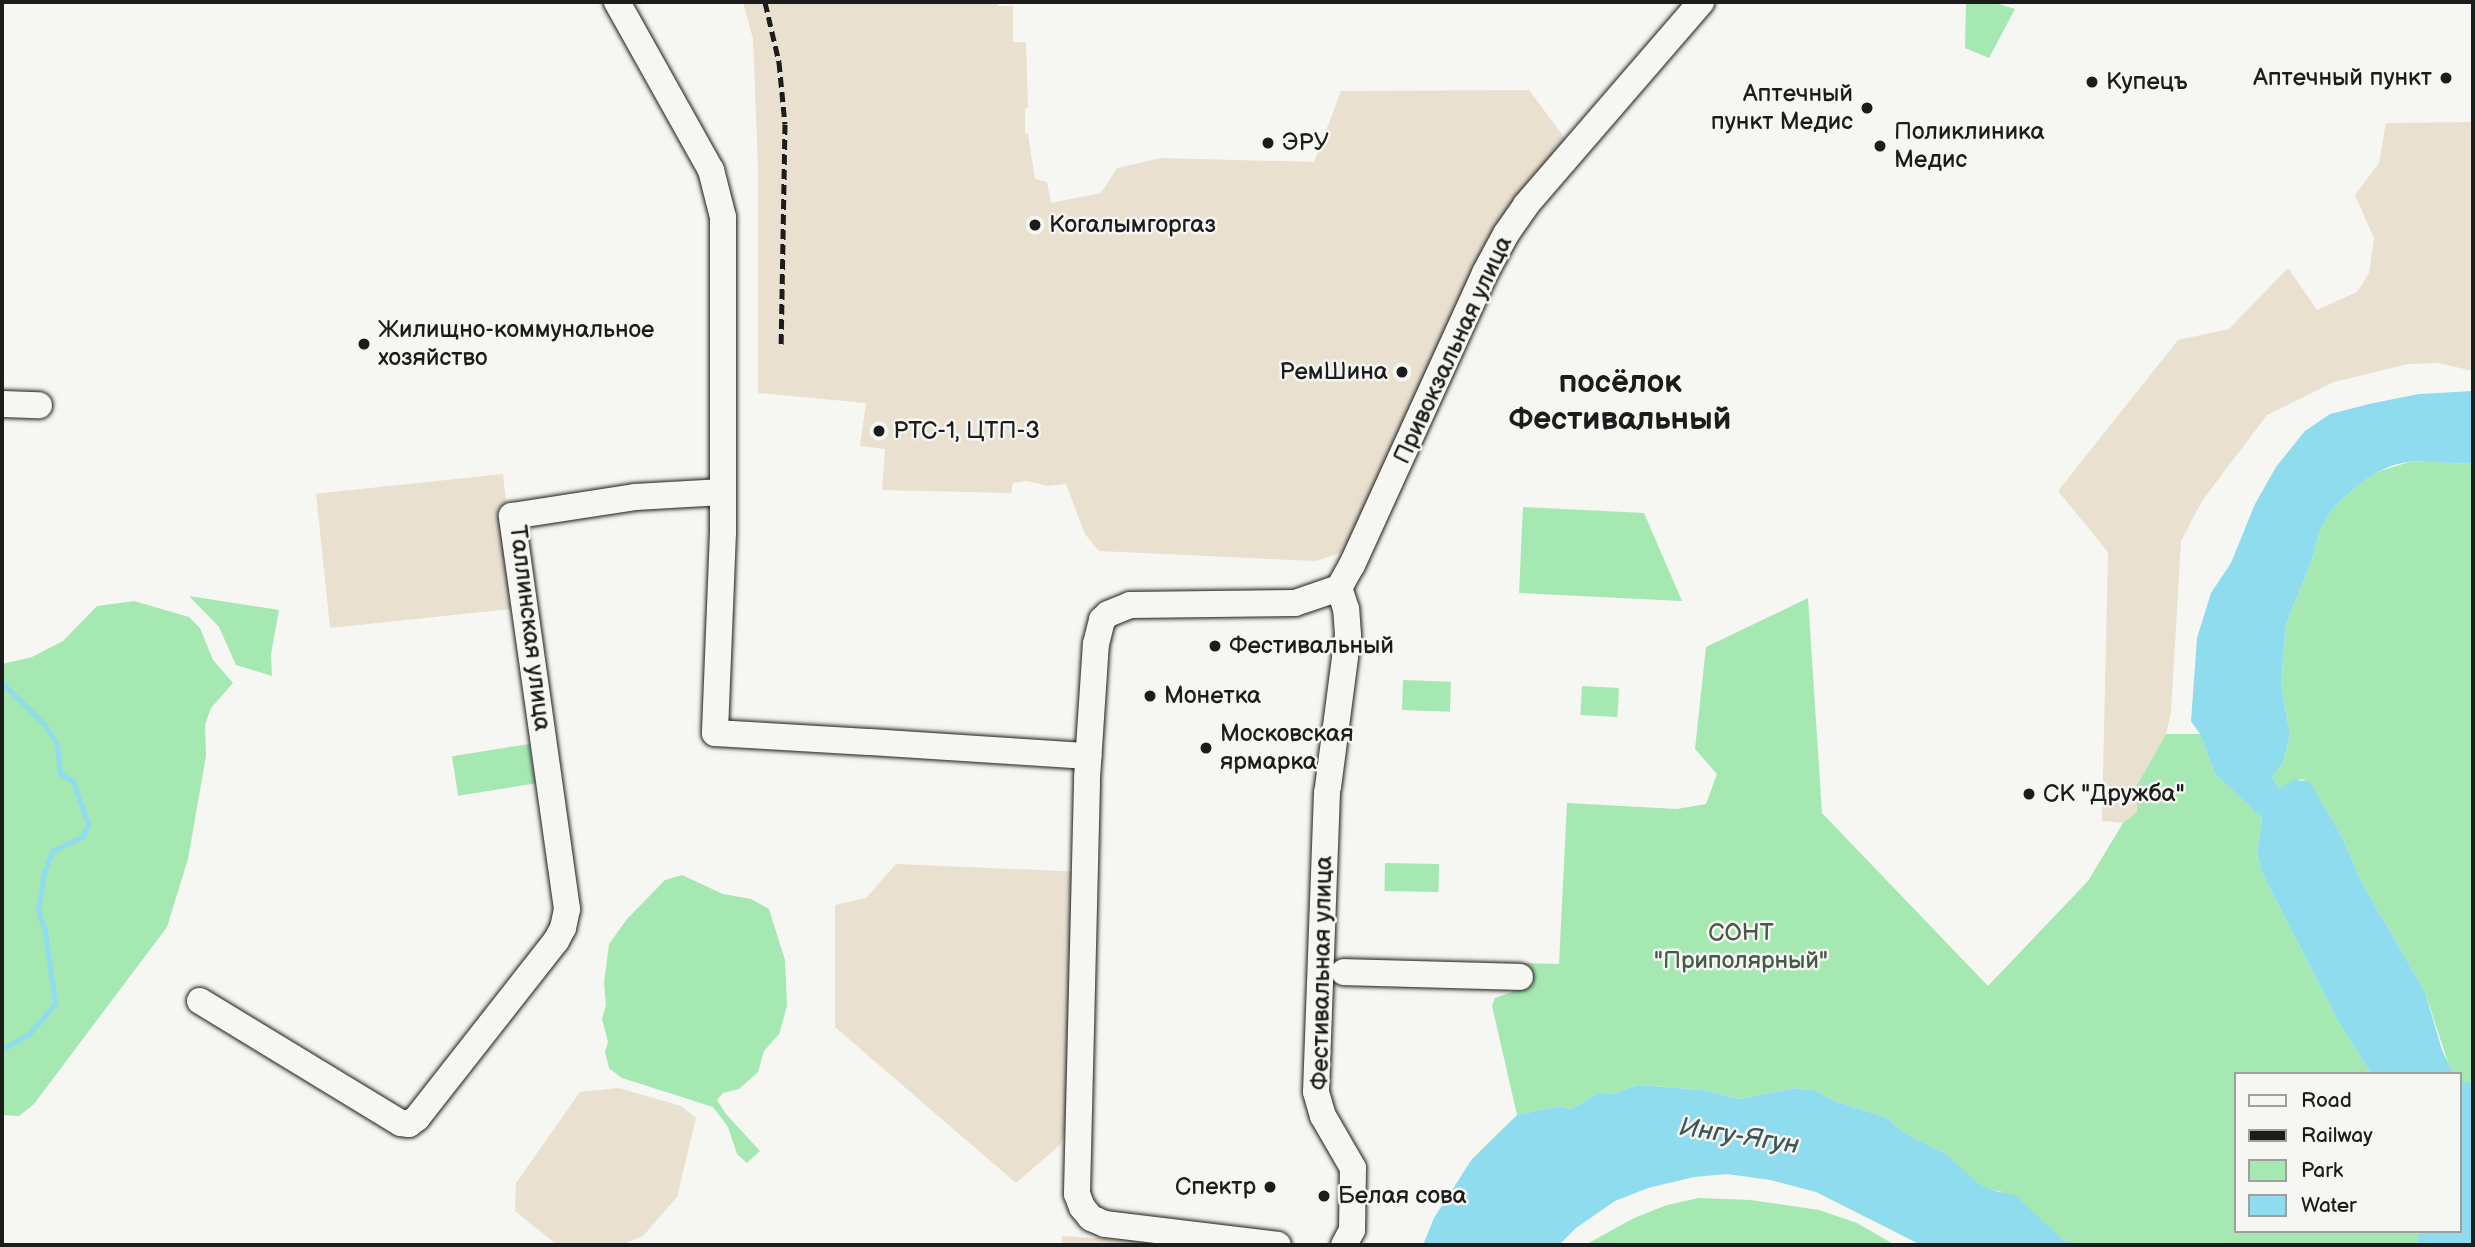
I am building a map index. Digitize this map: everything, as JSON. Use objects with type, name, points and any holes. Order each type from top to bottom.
[{"type":"street","points":[[617,2],[706,159],[719,193],[723,243],[723,492],[715,733],[869,742],[1088,772]]},
{"type":"street","name":"Привокзальная улица","points":[[1339,588],[1352,565],[1485,273],[1506,234],[1526,205],[1701,2]]},
{"type":"street","points":[[2,404],[39,405]]},
{"type":"street","name":"Таллинская улица","points":[[200,1001],[401,1123],[409,1124],[417,1118],[556,941],[563,928],[567,909],[512,516],[635,497],[723,492]]},
{"type":"street","points":[[1279,1245],[1105,1224],[1091,1218],[1082,1207],[1077,1194],[1088,772],[1096,644],[1102,620],[1108,614],[1130,605],[1294,603],[1339,588]]},
{"type":"street","name":"Фестивальная улица","points":[[1339,588],[1346,609],[1348,635],[1328,789],[1335,971],[1316,1092],[1323,1116],[1353,1168],[1348,1238]]},
{"type":"street","points":[[1335,971],[1520,977]]},
{"type":"shaded area","points":[[743,2],[998,2],[998,6],[1013,6],[1013,42],[1026,42],[1028,108],[1025,108],[1025,133],[1028,134],[1035,179],[1047,182],[1051,203],[1101,193],[1117,168],[1161,158],[1314,162],[1341,91],[1529,90],[1573,149],[1526,205],[1369,529],[1340,553],[1316,561],[1099,551],[1085,534],[1066,484],[1048,486],[1027,481],[1013,483],[1011,493],[882,490],[885,449],[860,446],[866,403],[758,393],[758,169],[753,39]]},
{"type":"shaded area","points":[[2473,122],[2473,371],[2438,363],[2408,364],[2334,382],[2267,415],[2202,501],[2181,541],[2171,712],[2166,734],[2137,785],[2137,812],[2123,823],[2102,821],[2108,552],[2058,491],[2178,340],[2229,329],[2288,268],[2317,310],[2357,292],[2369,273],[2374,238],[2355,195],[2379,163],[2386,123]]},
{"type":"shaded area","points":[[503,474],[517,608],[330,628],[316,494]]},
{"type":"shaded area","points":[[896,864],[1085,872],[1074,1109],[1060,1145],[1016,1183],[835,1027],[835,905],[866,898]]},
{"type":"shaded area","points":[[619,1088],[681,1106],[696,1118],[677,1197],[643,1236],[622,1245],[557,1245],[515,1211],[516,1183],[580,1092]]},
{"type":"shaded area","points":[[1062,1236],[1195,1245],[1062,1245]]},
{"type":"green space","points":[[1992,2],[2015,9],[1989,58],[1965,48],[1966,3]]},
{"type":"green space","points":[[2412,461],[2473,464],[2471,1085],[2461,1082],[2461,1072],[2451,1072],[2425,992],[2361,881],[2342,837],[2309,782],[2301,779],[2280,789],[2272,777],[2283,763],[2290,735],[2281,684],[2286,624],[2312,560],[2320,530],[2334,507],[2377,472]]},
{"type":"green space","points":[[1523,507],[1644,513],[1682,601],[1519,593]]},
{"type":"green space","points":[[189,596],[279,610],[271,654],[272,676],[236,665],[219,627]]},
{"type":"green space","name":"СОНТ \"Приполярный\"","points":[[1808,598],[1822,813],[1988,986],[2088,881],[2123,823],[2137,812],[2137,785],[2166,734],[2200,734],[2215,774],[2262,818],[2257,854],[2262,873],[2337,1019],[2370,1072],[2234,1072],[2234,1233],[2419,1233],[2416,1245],[2082,1245],[2063,1240],[2000,1191],[1988,1190],[1975,1182],[1948,1155],[1903,1132],[1887,1118],[1832,1100],[1817,1091],[1795,1088],[1739,1099],[1704,1090],[1637,1085],[1613,1094],[1597,1094],[1571,1109],[1560,1106],[1517,1115],[1492,1006],[1495,998],[1520,989],[1520,963],[1559,964],[1567,803],[1677,809],[1706,804],[1717,774],[1695,749],[1706,647]]},
{"type":"green space","points":[[134,601],[189,617],[200,628],[213,660],[233,683],[211,708],[205,725],[206,756],[188,859],[167,927],[34,1104],[19,1116],[2,1115],[2,664],[32,657],[63,641],[97,606]]},
{"type":"green space","points":[[1403,680],[1451,682],[1450,712],[1402,710]]},
{"type":"green space","points":[[1582,686],[1619,688],[1617,717],[1580,715]]},
{"type":"green space","points":[[529,744],[535,784],[458,796],[452,756]]},
{"type":"green space","points":[[1385,863],[1439,864],[1439,892],[1385,891]]},
{"type":"green space","points":[[682,875],[723,894],[751,899],[769,909],[785,960],[787,1006],[779,1034],[764,1051],[758,1072],[739,1089],[723,1093],[717,1100],[726,1114],[760,1151],[747,1163],[737,1154],[728,1127],[713,1107],[622,1078],[609,1068],[605,1052],[608,1042],[602,1019],[606,1005],[604,983],[609,944],[627,919],[665,880]]},
{"type":"green space","points":[[1699,1198],[1751,1200],[1819,1210],[1857,1223],[1895,1245],[1585,1245],[1634,1218],[1667,1205]]},
{"type":"water","points":[[2473,391],[2473,464],[2412,461],[2394,465],[2377,472],[2357,486],[2334,507],[2320,530],[2312,560],[2286,624],[2281,684],[2290,735],[2283,763],[2272,777],[2280,789],[2293,780],[2309,781],[2342,837],[2361,881],[2425,992],[2442,1050],[2452,1072],[2370,1072],[2337,1019],[2262,873],[2257,854],[2262,818],[2215,774],[2200,734],[2191,721],[2197,638],[2211,593],[2231,563],[2255,504],[2276,467],[2305,431],[2330,414],[2419,394]]},
{"type":"water","points":[[2461,1081],[2473,1084],[2473,1245],[2416,1245],[2419,1233],[2461,1233]]},
{"type":"water","name":"Ингу-Ягун","points":[[1637,1085],[1704,1090],[1739,1099],[1796,1088],[1817,1091],[1832,1100],[1887,1118],[1903,1132],[1948,1155],[1976,1182],[1988,1189],[2016,1196],[2063,1240],[2082,1245],[1921,1245],[1816,1192],[1770,1180],[1727,1174],[1694,1177],[1648,1188],[1615,1201],[1576,1228],[1559,1245],[1423,1245],[1434,1218],[1472,1159],[1517,1115],[1560,1106],[1571,1109],[1597,1094],[1613,1094]]},
{"type":"waterway","points":[[2,683],[45,725],[57,744],[60,773],[73,781],[88,824],[83,836],[52,851],[44,873],[38,910],[45,931],[55,1004],[29,1034],[2,1049]]},
{"type":"railway","points":[[765,2],[779,62],[785,124],[781,346]]},
{"type":"place","name":"Аптечный пункт","points":[[2446,78]]},
{"type":"place","name":"Купецъ","points":[[2092,82]]},
{"type":"place","name":"Аптечный пункт Медис","points":[[1867,108]]},
{"type":"place","name":"ЭРУ","points":[[1268,143]]},
{"type":"place","name":"Поликлиника Медис","points":[[1880,146]]},
{"type":"place","name":"Когалымгоргаз","points":[[1035,225]]},
{"type":"place","name":"Жилищно-коммунальное хозяйство","points":[[364,344]]},
{"type":"place","name":"РемШина","points":[[1402,372]]},
{"type":"place","name":"РТС-1, ЦТП-3","points":[[879,431]]},
{"type":"place","name":"Фестивальный","points":[[1215,646]]},
{"type":"place","name":"Монетка","points":[[1150,696]]},
{"type":"place","name":"Московская ярмарка","points":[[1206,748]]},
{"type":"place","name":"СК \"Дружба\"","points":[[2029,794]]},
{"type":"place","name":"Спектр","points":[[1270,1187]]},
{"type":"place","name":"Белая сова","points":[[1324,1196]]},
{"type":"district","name":"посёлок Фестивальный","points":[[1620,402]]}]
